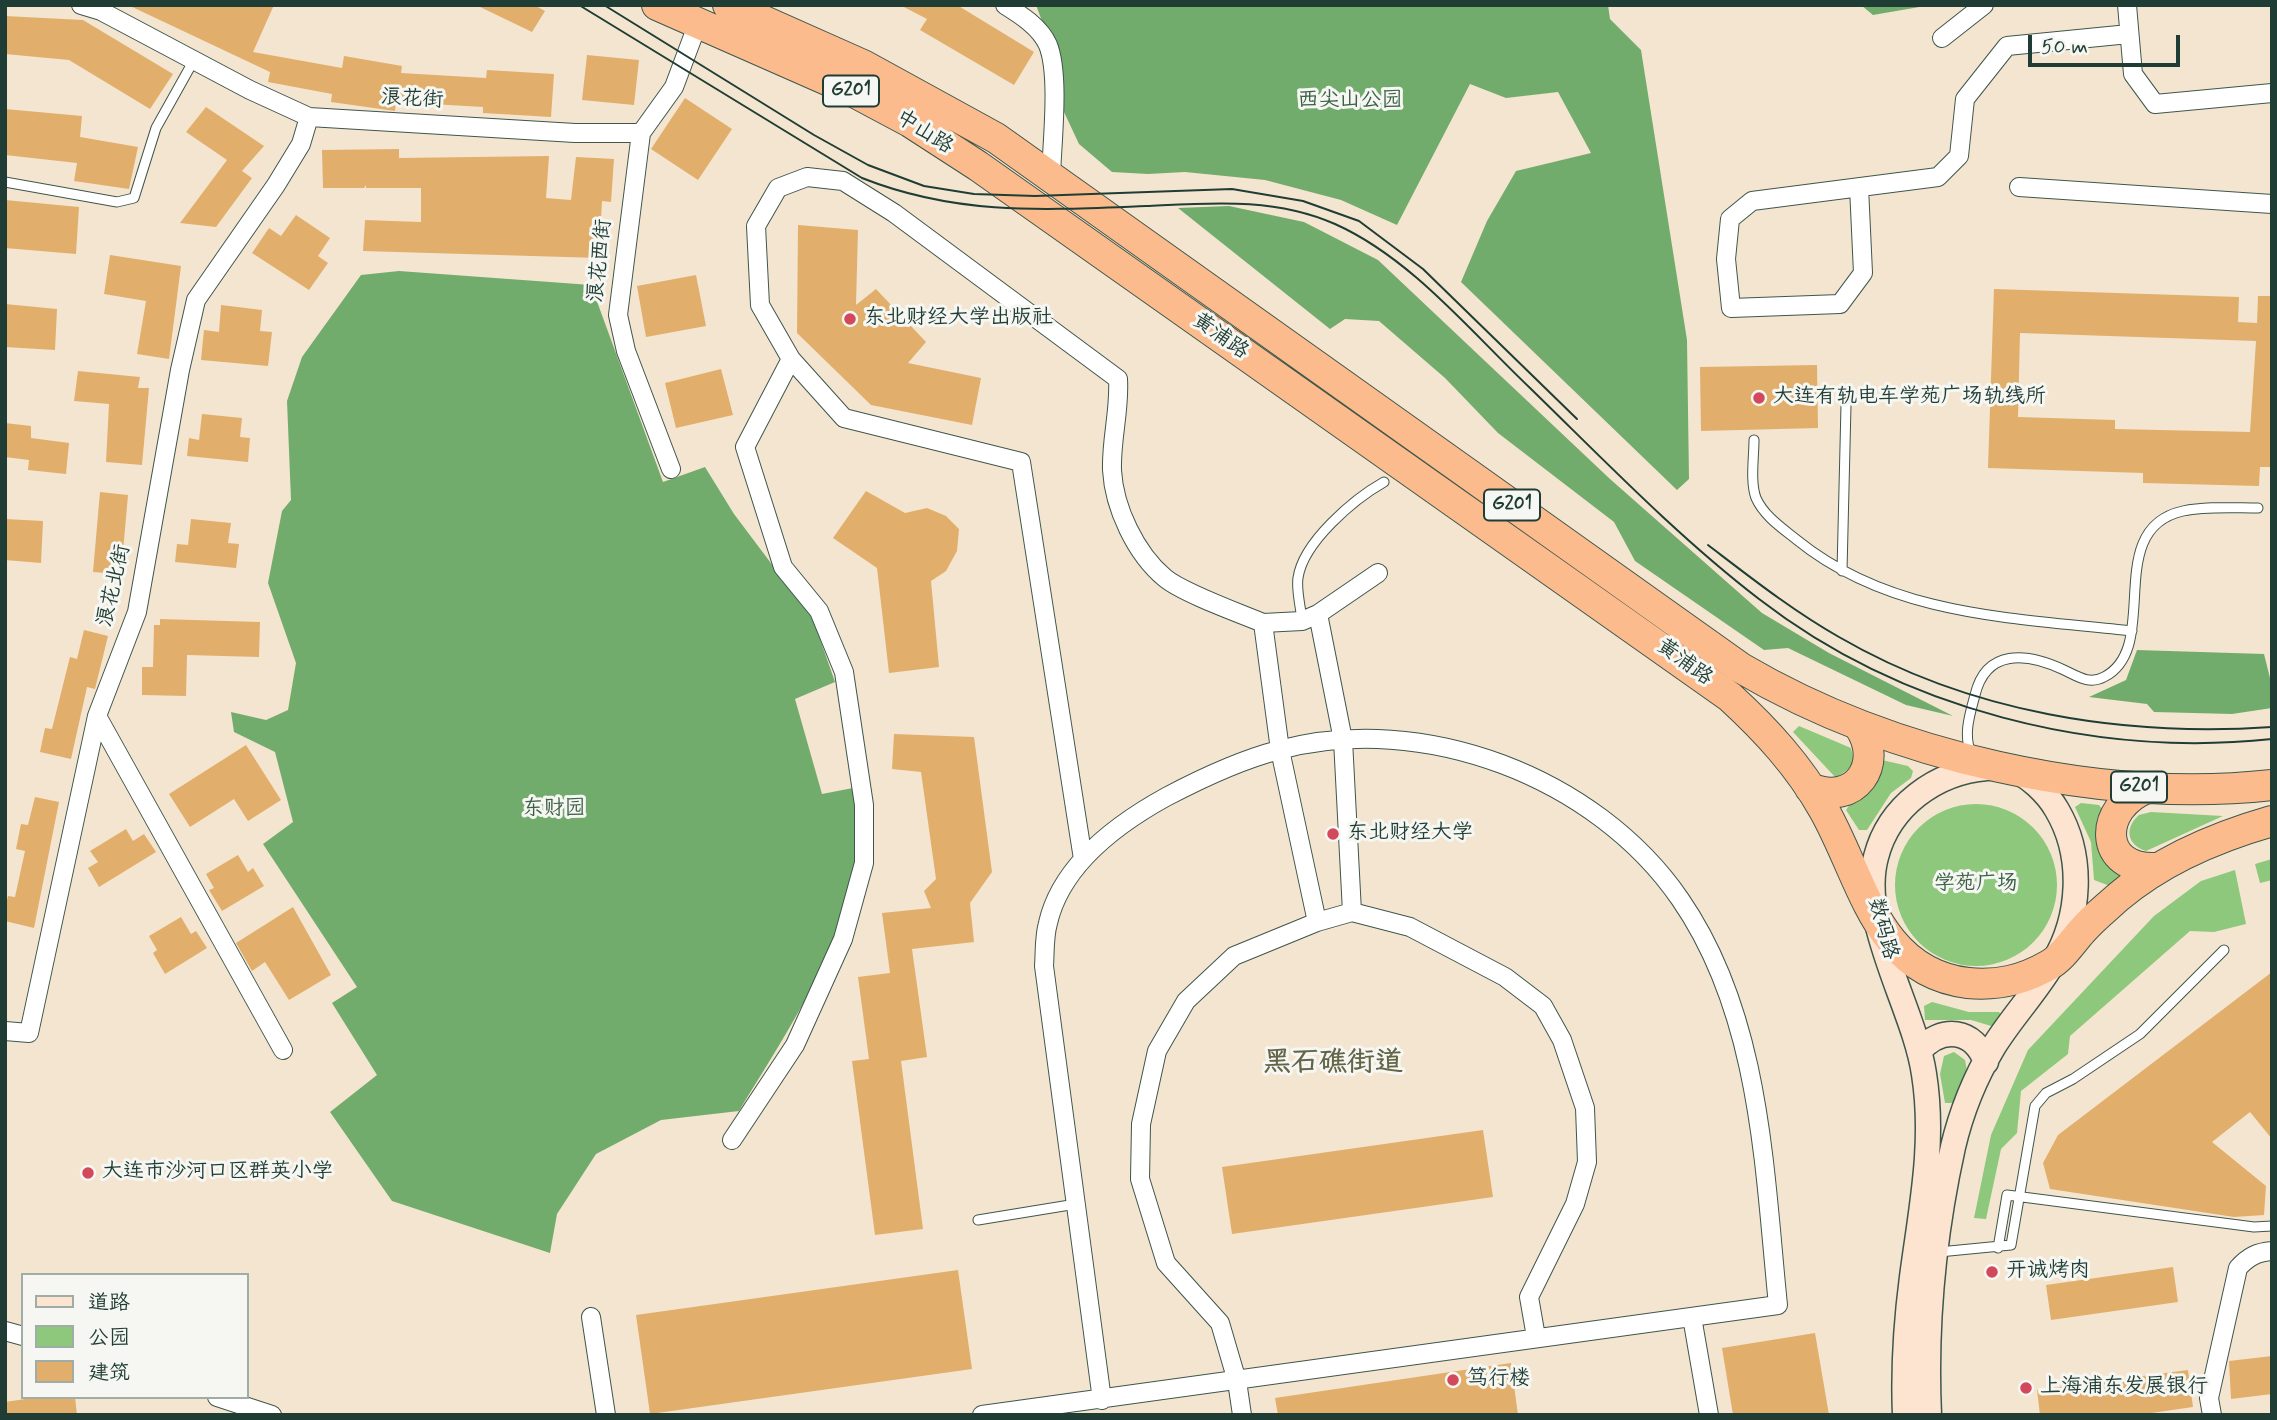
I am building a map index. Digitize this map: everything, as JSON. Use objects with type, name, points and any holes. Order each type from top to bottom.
[{"type":"highway","name":"中山路","points":[[657,5],[850,90],[910,122],[1031,204]]},
{"type":"highway","name":"中山路","points":[[728,5],[851,60],[925,97],[996,138],[1051,176]]},
{"type":"highway","name":"黄浦路","points":[[1051,176],[1741,668],[1817,709],[1859,726],[1963,749],[2007,767],[2094,783],[2147,788],[2272,785]]},
{"type":"highway","name":"黄浦路","points":[[1031,204],[1699,674],[1766,730],[1810,788],[1845,849],[1877,923],[1890,943],[1909,960],[1933,974],[1957,981],[1984,984],[2008,982],[2029,976],[2053,963],[2110,904],[2157,868],[2204,845],[2272,821]]},
{"type":"highway","points":[[1810,788],[1842,793],[1861,779],[1870,751],[1859,726]]},
{"type":"highway","points":[[2147,788],[2122,802],[2112,824],[2110,837],[2114,849],[2132,866],[2157,868]]},
{"type":"main road","name":"数码路","points":[[1905,1415],[1905,1339],[1929,1158],[1928,1114],[1919,1051],[1877,923],[1871,883],[1885,832],[1900,809],[1919,792],[1944,778],[1973,769],[2007,767]]},
{"type":"main road","points":[[1929,1415],[1929,1341],[1937,1252],[1954,1146],[1964,1111],[1986,1062],[2022,1003],[2053,963],[2074,909],[2074,855],[2067,827],[2052,801],[2031,781],[2007,767]]},
{"type":"main road","points":[[1919,1051],[1929,1039],[1958,1034],[1972,1039],[1980,1047],[1986,1062]]},
{"type":"street","name":"浪花街","points":[[81,5],[102,11],[309,117],[575,133],[641,133]]},
{"type":"street","points":[[1004,5],[1029,21],[1048,45],[1052,72],[1051,176]]},
{"type":"street","points":[[1942,38],[1984,5]]},
{"type":"street","points":[[2127,5],[2133,74],[2155,104],[2272,93]]},
{"type":"street","points":[[641,133],[674,87],[698,23]]},
{"type":"street","points":[[1859,187],[1863,272],[1840,304],[1731,308],[1726,259],[1730,219],[1752,201],[1859,187],[1938,177],[1959,156],[1965,99],[2007,46],[2129,34]]},
{"type":"street","name":"浪花北街","points":[[5,1031],[29,1032],[97,716],[137,612],[180,370],[196,300],[302,144],[309,117]]},
{"type":"street","name":"浪花西街","points":[[641,133],[618,315],[626,351],[671,469]]},
{"type":"street","points":[[1083,859],[1021,462],[844,418],[791,359],[760,305],[756,226],[778,188],[807,177],[843,181],[894,212],[1118,379],[1119,408],[1112,470],[1121,508],[1139,549],[1167,579],[1263,623],[1310,617],[1378,573]]},
{"type":"street","points":[[2019,187],[2272,204]]},
{"type":"street","points":[[732,1140],[795,1045],[843,939],[864,863],[864,805],[844,672],[819,611],[783,567],[745,447],[791,359]]},
{"type":"street","points":[[1310,617],[1343,740],[1352,912]]},
{"type":"street","points":[[1263,623],[1280,750],[1317,922]]},
{"type":"street","points":[[97,716],[284,1050]]},
{"type":"street","points":[[982,1415],[1039,1411],[1536,1337],[1778,1305],[1760,1130],[1735,1011],[1705,937],[1679,896],[1632,840],[1577,801],[1522,771],[1461,752],[1392,740],[1343,740],[1280,750],[1201,779],[1131,816],[1083,859],[1058,897],[1048,922],[1044,966],[1102,1400]]},
{"type":"street","points":[[1242,1415],[1237,1381],[1220,1323],[1166,1263],[1140,1179],[1141,1124],[1157,1051],[1186,1001],[1234,956],[1317,922],[1352,912],[1410,927],[1505,977],[1543,1006],[1562,1040],[1585,1108],[1587,1162],[1574,1204],[1530,1297],[1536,1337]]},
{"type":"street","points":[[2212,1415],[2209,1398],[2238,1268],[2260,1252],[2272,1251]]},
{"type":"street","points":[[592,1317],[606,1415]]},
{"type":"street","points":[[1692,1317],[1709,1415]]},
{"type":"street","points":[[222,1399],[272,1415]]},
{"type":"lane","points":[[5,182],[117,202],[134,198],[156,128],[194,60]]},
{"type":"lane","points":[[1842,572],[1846,404]]},
{"type":"lane","points":[[1754,440],[1756,498],[1770,518],[1842,572],[1882,590],[1954,611],[2132,631]]},
{"type":"lane","points":[[1310,617],[1298,580],[1310,549],[1350,507],[1384,482]]},
{"type":"lane","points":[[1963,749],[1977,685],[1984,670],[1998,660],[2015,658],[2043,663],[2089,681],[2103,678],[2125,654],[2132,631],[2139,551],[2165,517],[2183,511],[2258,508]]},
{"type":"lane","points":[[1937,1252],[2011,1245],[2035,1106],[2046,1093],[2073,1079],[2140,1034],[2224,950]]},
{"type":"lane","points":[[2019,1196],[2254,1227],[2272,1226]]},
{"type":"lane","points":[[978,1220],[1076,1204]]},
{"type":"green space","name":"西尖山公园","points":[[1036,5],[1608,5],[1610,19],[1641,50],[1687,340],[1689,479],[1677,490],[1461,282],[1487,221],[1516,171],[1591,153],[1558,92],[1506,98],[1470,84],[1397,225],[1341,200],[1265,180],[1185,172],[1112,172],[1079,144],[1064,112],[1059,67]]},
{"type":"green space","points":[[1861,5],[1931,5],[1873,15]]},
{"type":"green space","points":[[1229,206],[1304,222],[1378,260],[1610,479],[1762,613],[1829,653],[1953,716],[1906,705],[1788,648],[1764,650],[1635,561],[1614,522],[1498,433],[1445,378],[1379,321],[1345,319],[1330,329],[1178,208]]},
{"type":"green space","name":"东财园","points":[[399,271],[591,285],[663,482],[705,467],[734,514],[813,619],[835,682],[795,699],[822,794],[858,787],[855,858],[847,900],[838,928],[800,1009],[739,1111],[661,1120],[596,1154],[557,1214],[550,1253],[392,1201],[330,1112],[377,1075],[332,1003],[357,987],[263,844],[293,822],[275,752],[234,732],[231,712],[266,720],[288,710],[296,663],[268,583],[282,511],[291,500],[287,401],[302,357],[361,275]]},
{"type":"green space","points":[[2137,650],[2264,654],[2272,686],[2272,708],[2232,714],[2154,712],[2147,704],[2089,697],[2126,680]]},
{"type":"green space","points":[[1799,726],[1851,748],[1851,767],[1836,778],[1793,732]]},
{"type":"green space","points":[[1882,760],[1908,766],[1913,771],[1911,778],[1891,793],[1867,830],[1859,830],[1846,810]]},
{"type":"green space","points":[[2081,803],[2099,805],[2105,813],[2125,873],[2110,886],[2094,880],[2091,842],[2075,807]]},
{"type":"green space","name":"学苑广场","points":[[1976,804],[2007,810],[2033,828],[2051,854],[2057,885],[2051,916],[2033,942],[2007,960],[1976,966],[1945,960],[1919,942],[1901,916],[1895,885],[1901,854],[1919,828],[1945,810]]},
{"type":"green space","points":[[2151,812],[2223,816],[2146,851],[2131,840],[2130,831],[2139,815]]},
{"type":"green space","points":[[2272,859],[2272,880],[2260,883],[2255,864]]},
{"type":"green space","points":[[2235,870],[2246,924],[2214,932],[2190,931],[2070,1036],[2068,1054],[2021,1091],[2017,1133],[2001,1149],[1986,1219],[1974,1218],[1991,1135],[2028,1050],[2154,916],[2201,881]]},
{"type":"green space","points":[[1932,1002],[1969,1012],[1999,1012],[2003,1018],[1998,1028],[1971,1020],[1925,1020],[1924,1006]]},
{"type":"green space","points":[[1954,1052],[1965,1060],[1967,1071],[1954,1103],[1945,1103],[1940,1074],[1944,1056]]},
{"type":"building","points":[[128,5],[274,5],[253,52],[342,68],[344,56],[402,66],[401,73],[486,78],[487,70],[554,74],[551,117],[483,113],[483,107],[396,102],[395,111],[331,102],[332,94],[268,82],[270,72]]},
{"type":"building","points":[[476,5],[534,5],[545,11],[532,32]]},
{"type":"building","points":[[900,5],[957,5],[1034,52],[1014,85],[920,30],[927,19]]},
{"type":"building","points":[[5,16],[83,20],[173,74],[150,109],[69,60],[5,54]]},
{"type":"building","points":[[587,55],[639,60],[634,105],[582,100]]},
{"type":"building","points":[[685,98],[732,129],[698,180],[651,149]]},
{"type":"building","points":[[206,107],[264,146],[242,171],[252,178],[216,227],[180,223],[227,160],[186,132]]},
{"type":"building","points":[[5,109],[82,116],[80,137],[138,147],[129,189],[74,181],[77,163],[5,155]]},
{"type":"building","points":[[399,149],[399,158],[549,156],[546,198],[571,200],[576,157],[614,159],[611,202],[602,201],[599,258],[363,251],[365,220],[421,222],[421,188],[366,188],[366,185],[364,188],[323,188],[322,150]]},
{"type":"building","points":[[5,200],[79,207],[76,254],[5,248]]},
{"type":"building","points":[[296,215],[330,238],[318,256],[328,263],[309,290],[252,253],[269,228],[281,236]]},
{"type":"building","name":"东北财经大学出版社","points":[[798,225],[858,230],[856,305],[876,289],[926,342],[908,363],[981,378],[972,425],[871,405],[797,333]]},
{"type":"building","points":[[110,255],[181,266],[169,359],[137,354],[146,301],[104,294]]},
{"type":"building","points":[[696,275],[706,326],[646,337],[637,286]]},
{"type":"building","points":[[1994,289],[2239,297],[2238,322],[2257,323],[2258,296],[2272,296],[2272,467],[2260,467],[2259,486],[2143,483],[2143,473],[1988,468]],"holes":[[[2020,333],[2256,341],[2250,432],[2115,429],[2115,420],[2018,417]]]},
{"type":"building","points":[[5,304],[57,309],[55,350],[5,347]]},
{"type":"building","points":[[221,305],[262,310],[260,331],[272,332],[268,366],[201,360],[204,330],[219,332]]},
{"type":"building","name":"大连有轨电车学苑广场轨线所","points":[[1817,365],[1818,428],[1701,431],[1700,367]]},
{"type":"building","points":[[721,369],[733,415],[676,428],[665,383]]},
{"type":"building","points":[[78,371],[140,377],[138,388],[149,388],[142,465],[106,462],[109,404],[74,401]]},
{"type":"building","points":[[202,414],[242,418],[240,437],[250,438],[248,462],[187,456],[189,438],[199,440]]},
{"type":"building","points":[[5,423],[31,426],[31,438],[69,443],[66,474],[28,470],[29,460],[5,457]]},
{"type":"building","points":[[866,491],[905,513],[927,508],[946,516],[959,529],[957,551],[946,571],[931,581],[939,667],[889,673],[877,568],[833,538]]},
{"type":"building","points":[[100,492],[128,495],[121,574],[93,572]]},
{"type":"building","points":[[5,519],[43,521],[41,563],[5,560]]},
{"type":"building","points":[[191,519],[231,523],[228,543],[239,544],[236,568],[175,562],[177,544],[188,545]]},
{"type":"building","points":[[160,619],[260,622],[259,657],[187,655],[186,696],[142,695],[142,667],[153,667],[154,625],[160,625]]},
{"type":"building","points":[[84,630],[108,636],[95,689],[87,687],[71,759],[40,752],[45,728],[52,729],[70,657],[77,659]]},
{"type":"building","points":[[894,734],[974,737],[992,872],[970,903],[974,942],[912,949],[927,1057],[901,1061],[923,1229],[875,1235],[852,1061],[869,1059],[858,977],[890,973],[882,913],[931,908],[924,891],[936,879],[921,772],[892,769]]},
{"type":"building","points":[[246,745],[281,800],[248,821],[234,799],[190,827],[169,794]]},
{"type":"building","points":[[35,797],[59,802],[34,928],[5,921],[5,908],[8,896],[15,897],[25,851],[16,849],[21,824],[28,825]]},
{"type":"building","points":[[126,829],[133,841],[144,834],[156,852],[99,887],[88,868],[98,862],[90,851]]},
{"type":"building","points":[[238,855],[248,872],[253,868],[264,886],[222,911],[209,890],[214,888],[206,874]]},
{"type":"building","points":[[293,907],[331,975],[289,1000],[265,962],[252,971],[236,943]]},
{"type":"building","points":[[181,917],[191,934],[196,931],[207,948],[165,974],[153,953],[157,950],[149,936]]},
{"type":"building","points":[[2272,972],[2272,1139],[2250,1112],[2212,1142],[2266,1186],[2264,1215],[2234,1217],[2050,1189],[2043,1163],[2058,1135]]},
{"type":"building","points":[[1483,1130],[1493,1197],[1232,1234],[1222,1167]]},
{"type":"building","points":[[2173,1267],[2178,1302],[2051,1320],[2046,1285]]},
{"type":"building","points":[[958,1270],[972,1369],[650,1414],[636,1315]]},
{"type":"building","points":[[1815,1333],[1829,1415],[1733,1415],[1722,1348]]},
{"type":"building","points":[[2272,1356],[2272,1394],[2231,1399],[2229,1361]]},
{"type":"building","name":"笃行楼","points":[[1511,1363],[1518,1415],[1278,1415],[1275,1398]]},
{"type":"building","points":[[2188,1370],[2193,1407],[2138,1415],[2040,1415],[2037,1390]]},
{"type":"building","points":[[25,1399],[75,1399],[77,1415],[5,1415],[5,1402]]},
{"type":"tram line","points":[[579,5],[862,178],[898,190],[967,205],[1002,208],[1073,209],[1242,204],[1289,209],[1335,224],[1363,238],[1389,256],[1439,297],[1613,470],[1729,575],[1815,637],[1874,670],[1937,697],[2002,717],[2069,732],[2137,741],[2205,743],[2272,739]]},
{"type":"tram line","points":[[604,5],[814,135],[868,165],[924,186],[974,194],[1035,196],[1232,189],[1303,201],[1359,221],[1423,269],[1577,419]]},
{"type":"tram line","points":[[1708,545],[1822,627],[1889,663],[1941,685],[1994,702],[2104,723],[2160,728],[2272,727]]},
{"type":"place","name":"东北财经大学出版社","points":[[850,319]]},
{"type":"place","name":"大连有轨电车学苑广场轨线所","points":[[1759,398]]},
{"type":"place","name":"东北财经大学","points":[[1333,834]]},
{"type":"place","name":"大连市沙河口区群英小学","points":[[88,1173]]},
{"type":"place","name":"开诚烤肉","points":[[1992,1272]]},
{"type":"place","name":"笃行楼","points":[[1453,1380]]},
{"type":"place","name":"上海浦东发展银行","points":[[2026,1388]]},
{"type":"district","name":"黑石礁街道","points":[[1333,1064]]}]
